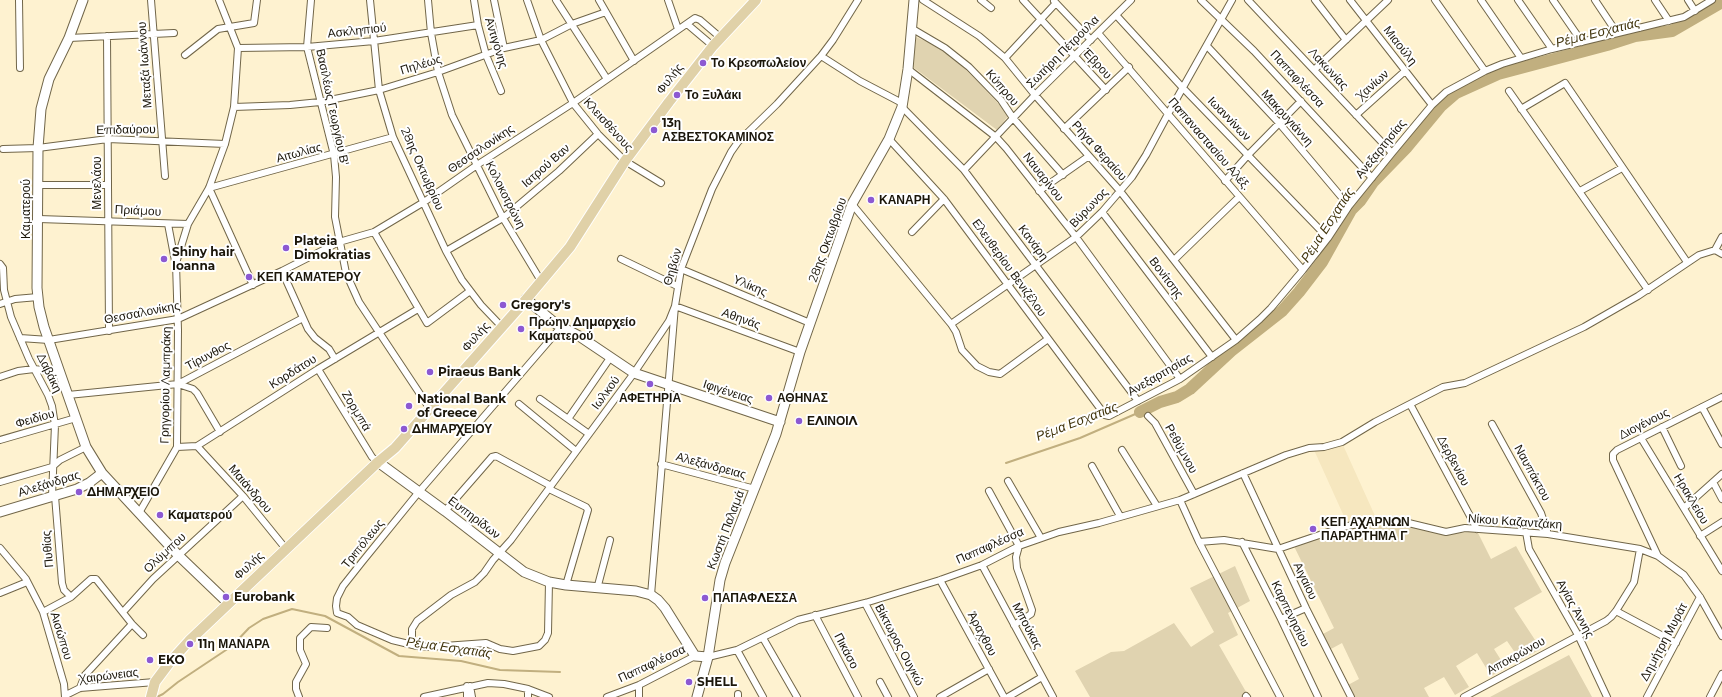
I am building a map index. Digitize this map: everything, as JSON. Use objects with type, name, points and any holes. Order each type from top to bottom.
[{"type":"main road","name":"Φυλής","points":[[151,697],[155,682],[181,649],[378,462],[395,448],[502,327],[570,247],[625,161],[668,102],[713,46],[756,0]]},
{"type":"street","points":[[19,0],[20,68]]},
{"type":"street","name":"Καματερού","points":[[83,0],[69,38],[49,79],[42,100],[38,148],[39,307],[86,447],[102,473],[178,555],[228,603]]},
{"type":"street","name":"Μεταξά Ιωάννου","points":[[151,0],[165,176]]},
{"type":"street","name":"Γρηγορίου Λαμπράκη","points":[[139,513],[177,447],[178,319],[176,263],[188,224],[209,188],[225,144],[234,107],[238,48],[219,0]]},
{"type":"street","points":[[185,55],[218,29],[254,23],[257,0]]},
{"type":"street","name":"Βασιλέως Γεωργίου Β'","points":[[311,0],[307,46],[334,155],[336,176],[334,206],[339,242],[346,273],[359,302],[378,333],[430,409]]},
{"type":"street","name":"28ης Οκτωβρίου","points":[[370,0],[379,90],[393,137],[446,251],[470,291],[502,327]]},
{"type":"street","name":"Κολοκοτρώνη","points":[[428,0],[431,33],[438,72],[452,115],[503,218],[541,281]]},
{"type":"street","name":"Αντιγόνης","points":[[474,0],[478,25],[486,54],[500,91]]},
{"type":"street","points":[[494,0],[504,48]]},
{"type":"street","name":"Κλεισθένους","points":[[527,0],[541,40],[572,103],[598,134],[625,161],[661,183]]},
{"type":"street","points":[[556,0],[607,79]]},
{"type":"street","points":[[599,0],[634,61]]},
{"type":"street","points":[[668,0],[678,29]]},
{"type":"street","name":"Θηβών","points":[[651,595],[675,306],[677,286],[681,269],[712,189],[731,152],[738,142],[777,104],[821,56],[858,0]]},
{"type":"street","name":"28ης Οκτωβρίου","points":[[780,422],[800,352],[852,204],[889,139],[902,105],[908,69],[914,0]]},
{"type":"street","name":"Ρήγα Φεραίου","points":[[923,0],[979,36],[1005,58],[1064,129],[1120,191],[1236,340]]},
{"type":"street","points":[[981,0],[991,8]]},
{"type":"street","name":"Έβρου","points":[[1023,0],[1106,90]]},
{"type":"street","name":"Σωτήρη Πέτρουλα","points":[[964,170],[1035,95],[1131,0]]},
{"type":"street","name":"Παπαφλέσσα","points":[[1201,0],[1254,51],[1372,178]]},
{"type":"street","name":"Βύρωνος","points":[[950,324],[1076,237],[1102,212],[1120,191],[1146,155],[1182,87],[1222,20],[1232,0]]},
{"type":"street","name":"Λακωνίας","points":[[1248,0],[1392,153]]},
{"type":"street","points":[[1315,0],[1346,40]]},
{"type":"street","name":"Μιαούλη","points":[[1350,0],[1432,105]]},
{"type":"street","points":[[1314,70],[1388,0]]},
{"type":"street","points":[[1435,0],[1485,71]]},
{"type":"street","points":[[1482,0],[1521,58]]},
{"type":"street","points":[[1518,0],[1552,50]]},
{"type":"street","points":[[1553,0],[1582,42]]},
{"type":"street","points":[[1595,0],[1617,33]]},
{"type":"street","points":[[1655,0],[1669,21]]},
{"type":"street","points":[[1688,0],[1695,11]]},
{"type":"street","name":"Ανεξαρτησίας","points":[[1105,415],[1109,416],[1180,379],[1236,340],[1271,308],[1328,238],[1349,206],[1392,153],[1432,105],[1454,87],[1485,71],[1521,58],[1684,17],[1712,0]]},
{"type":"street","points":[[1005,58],[1054,2],[1091,40]]},
{"type":"street","name":"Πηλέως","points":[[234,107],[290,105],[320,102],[379,90],[438,72],[504,48],[541,40],[572,24],[606,12]]},
{"type":"street","name":"Ιωαννίνων","points":[[1116,15],[1182,87],[1328,238]]},
{"type":"street","name":"Θεσσαλονίκης","points":[[20,338],[49,340],[178,319],[282,271],[339,242],[374,232],[424,202],[634,61],[695,18],[699,19],[721,38]]},
{"type":"street","points":[[687,24],[713,46]]},
{"type":"street","name":"Ασκληπιού","points":[[238,48],[307,46],[374,41],[478,25]]},
{"type":"street","name":"Κύπρου","points":[[911,28],[945,48],[969,67],[1001,100],[1013,118],[1063,175]]},
{"type":"street","points":[[69,38],[174,33]]},
{"type":"street","name":"Παπαναστασίου Αλέξ.","points":[[1098,33],[1129,67],[1225,181],[1303,270]]},
{"type":"street","name":"Μενελάου","points":[[107,36],[109,331]]},
{"type":"street","name":"Μακρυγιάννη","points":[[1207,46],[1279,123],[1349,206]]},
{"type":"street","name":"Κανάρη","points":[[821,56],[860,81],[902,105],[964,170],[1138,401]]},
{"type":"street","points":[[1064,129],[1129,67]]},
{"type":"street","name":"Ναυαρίνου","points":[[908,69],[996,137],[1076,237],[1180,379]]},
{"type":"street","name":"Χανίων","points":[[1356,115],[1405,71]]},
{"type":"street","points":[[1522,109],[1565,83],[1687,262]]},
{"type":"street","points":[[1509,91],[1648,290]]},
{"type":"street","points":[[1225,181],[1248,155],[1301,101]]},
{"type":"street","name":"Ιατρού Βαν","points":[[446,251],[503,218],[559,171],[598,134]]},
{"type":"street","name":"Αιτωλίας","points":[[209,188],[334,155],[393,137]]},
{"type":"street","name":"Επιδαύρου","points":[[3,149],[38,148],[108,139],[225,144]]},
{"type":"street","name":"Ελευθερίου Βενιζέλου","points":[[889,139],[944,199],[1105,415]]},
{"type":"street","points":[[1039,191],[1089,156]]},
{"type":"street","points":[[1580,191],[1622,168]]},
{"type":"street","points":[[39,185],[108,185]]},
{"type":"street","points":[[209,188],[253,284]]},
{"type":"street","points":[[1174,260],[1239,197]]},
{"type":"street","points":[[912,232],[944,199]]},
{"type":"street","points":[[852,204],[950,324],[956,332],[962,350],[968,358],[982,370],[1000,374],[1048,339]]},
{"type":"street","name":"Βονίτσης","points":[[1102,212],[1212,357]]},
{"type":"street","name":"Πριάμου","points":[[39,219],[108,220],[188,224]]},
{"type":"street","points":[[168,224],[176,263]]},
{"type":"street","points":[[374,232],[427,323],[470,291]]},
{"type":"street","points":[[1722,237],[1715,250],[1722,254]]},
{"type":"street","name":"Παπαφλέσσα","points":[[607,697],[639,684],[696,656],[708,657],[737,650],[798,620],[865,604],[940,580],[982,565],[1019,546],[1041,538],[1180,500],[1294,452],[1309,448],[1324,447],[1342,442],[1375,422],[1443,387],[1465,383],[1584,327],[1648,290],[1687,262],[1699,255],[1715,250]]},
{"type":"street","points":[[621,259],[677,286]]},
{"type":"street","name":"Δαβάκη","points":[[0,264],[3,268],[4,290],[7,302],[20,338],[51,402],[55,425],[52,467],[54,496]]},
{"type":"street","name":"Υλίκης","points":[[681,269],[810,323]]},
{"type":"street","points":[[282,271],[312,335],[329,348],[335,358]]},
{"type":"street","points":[[0,304],[15,299],[38,297]]},
{"type":"street","points":[[526,299],[561,327],[579,336],[634,373]]},
{"type":"street","name":"Αθηνάς","points":[[675,306],[800,352]]},
{"type":"street","name":"Ιωλκού","points":[[412,645],[412,629],[417,621],[451,596],[475,582],[484,573],[492,560],[500,553],[550,488],[634,373],[669,321],[675,306]]},
{"type":"street","name":"Κορδάτου","points":[[177,447],[197,446],[335,358],[418,308]]},
{"type":"street","name":"Τίρυνθος","points":[[68,395],[178,384],[303,318]]},
{"type":"street","points":[[418,493],[561,327]]},
{"type":"street","points":[[568,419],[610,358]]},
{"type":"street","points":[[0,377],[18,371],[34,369],[60,372]]},
{"type":"street","name":"Ζορμπά","points":[[318,369],[372,457],[378,462]]},
{"type":"street","name":"Ιφιγένειας","points":[[634,373],[780,422]]},
{"type":"street","points":[[178,384],[193,389],[197,393],[220,432]]},
{"type":"street","name":"Διογένους","points":[[1658,556],[1613,460],[1613,454],[1617,450],[1722,397]]},
{"type":"street","points":[[540,399],[589,434]]},
{"type":"street","points":[[519,404],[576,451]]},
{"type":"street","name":"Δερβενίου","points":[[1410,404],[1477,529]]},
{"type":"street","points":[[1702,407],[1722,444]]},
{"type":"street","name":"Ρεθύμνου","points":[[1148,416],[1155,423],[1194,494]]},
{"type":"street","name":"Φειδίου","points":[[0,440],[76,418]]},
{"type":"street","name":"Κωστή Παλαμά","points":[[697,697],[708,657],[720,580],[730,550],[780,422]]},
{"type":"street","name":"Ναυπάκτου","points":[[1492,424],[1541,513],[1548,534]]},
{"type":"street","points":[[1662,427],[1681,466]]},
{"type":"street","name":"Ηρακλείου","points":[[1641,438],[1722,571]]},
{"type":"street","name":"Μαιάνδρου","points":[[197,446],[243,496],[286,549]]},
{"type":"street","points":[[0,482],[52,467],[60,460],[86,447]]},
{"type":"street","points":[[1122,450],[1157,506]]},
{"type":"street","points":[[446,511],[492,457],[496,456],[550,488],[586,507],[588,510],[566,585]]},
{"type":"street","name":"Ευπηρίδων","points":[[378,462],[418,493],[446,511],[524,572],[549,582],[597,589],[636,591],[651,595]]},
{"type":"street","name":"Αλεξάνδρειας","points":[[661,464],[755,489]]},
{"type":"street","points":[[1092,466],[1120,516]]},
{"type":"street","name":"Αλεξάνδρας","points":[[0,512],[77,489],[89,483],[102,473]]},
{"type":"street","name":"Αιγαίου","points":[[1243,473],[1306,608],[1351,697]]},
{"type":"street","points":[[1684,508],[1722,474]]},
{"type":"street","points":[[1008,481],[1041,538]]},
{"type":"street","points":[[1713,482],[1722,499]]},
{"type":"street","points":[[989,491],[1019,546],[1016,557],[1017,568],[1032,610],[1032,614],[1014,625]]},
{"type":"street","name":"Τριπόλεως","points":[[412,645],[372,633],[348,617],[337,614],[337,598],[343,586],[418,493]]},
{"type":"street","name":"Πυθίας","points":[[54,496],[62,583],[64,590],[71,597]]},
{"type":"street","name":"Ολύμπου","points":[[122,612],[178,555],[243,496]]},
{"type":"street","points":[[1180,500],[1199,542],[1280,697]]},
{"type":"street","name":"Νίκου Καζαντζάκη","points":[[1199,542],[1224,540],[1278,549],[1343,527],[1373,521],[1396,520],[1446,532],[1465,528],[1526,532],[1548,534],[1640,549],[1658,556],[1684,575],[1700,597],[1722,636]]},
{"type":"street","points":[[1700,536],[1722,522]]},
{"type":"street","name":"Αγίας Άννης","points":[[1526,532],[1528,549],[1578,635],[1606,697]]},
{"type":"street","points":[[597,589],[610,540]]},
{"type":"street","name":"Καρπενησίου","points":[[1242,542],[1318,697]]},
{"type":"street","name":"Αισώπου","points":[[0,548],[19,570],[43,612],[66,696]]},
{"type":"street","name":"Αποκρώνου","points":[[1464,697],[1606,621],[1616,611],[1634,582],[1640,549]]},
{"type":"street","name":"Μπούκας","points":[[982,565],[1053,697]]},
{"type":"street","points":[[43,612],[71,597],[91,579],[96,579],[132,624],[143,635]]},
{"type":"street","name":"Άραχθου","points":[[940,580],[1004,697]]},
{"type":"street","points":[[0,593],[27,582]]},
{"type":"street","points":[[412,645],[430,647],[486,643],[500,649],[513,651],[539,646],[545,640],[548,633],[549,582]]},
{"type":"street","points":[[651,595],[665,608],[696,656]]},
{"type":"street","name":"Δημήτρη Μυράτ","points":[[1647,697],[1700,597]]},
{"type":"street","name":"Βίκτωρος Ουγκώ","points":[[865,604],[914,697]]},
{"type":"street","points":[[1281,619],[1306,608]]},
{"type":"street","points":[[1616,611],[1676,643]]},
{"type":"street","name":"Πικάσο","points":[[815,615],[858,697]]},
{"type":"street","points":[[80,688],[85,675],[132,624]]},
{"type":"street","points":[[299,697],[296,689],[296,682],[306,664],[300,650],[300,638],[303,633],[311,627],[327,628]]},
{"type":"street","points":[[763,638],[797,697]]},
{"type":"street","points":[[737,650],[763,697]]},
{"type":"street","points":[[940,697],[951,694],[988,670]]},
{"type":"street","points":[[1710,697],[1722,674]]},
{"type":"street","points":[[1008,697],[1042,677]]},
{"type":"street","name":"Χαιρώνειας","points":[[66,696],[80,688],[155,682]]},
{"type":"street","points":[[880,682],[888,697]]},
{"type":"street","points":[[424,697],[439,696],[468,686],[488,683],[504,684],[528,689],[549,697]]},
{"type":"street","points":[[639,684],[639,697]]},
{"type":"street","points":[[467,697],[468,686]]},
{"type":"street","points":[[468,686],[472,697]]},
{"type":"street","points":[[528,689],[528,697]]},
{"type":"shaded area","points":[[916,37],[930,43],[956,60],[1009,115],[997,130],[913,67]]},
{"type":"shaded area","points":[[1343,445],[1376,518],[1347,523],[1314,450]]},
{"type":"shaded area","points":[[1376,518],[1445,529],[1456,527],[1460,533],[1477,531],[1491,559],[1516,546],[1542,592],[1514,608],[1541,649],[1520,660],[1507,641],[1494,649],[1506,668],[1491,676],[1477,653],[1456,666],[1469,687],[1455,695],[1444,677],[1424,688],[1429,697],[1354,697],[1348,685],[1359,679],[1342,643],[1331,649],[1323,634],[1334,628],[1291,540],[1347,523]]},
{"type":"shaded area","points":[[1235,566],[1250,601],[1228,613],[1238,635],[1219,645],[1249,697],[1090,697],[1075,671],[1111,652],[1124,651],[1174,623],[1191,647],[1214,632],[1190,588]]},
{"type":"shaded area","points":[[1569,655],[1592,697],[1490,697]]},
{"type":"waterway","name":"Ρέμα Εσχατιάς","points":[[1140,412],[1160,402],[1177,397],[1190,389],[1231,351],[1282,311],[1322,262],[1351,210],[1360,201],[1373,182],[1407,147],[1441,106],[1456,93],[1498,74],[1635,36],[1672,31],[1722,2]]},
{"type":"waterway","name":"Ρέμα Εσχατιάς","points":[[1006,463],[1080,438],[1140,412]]},
{"type":"waterway","name":"Ρέμα Εσχατιάς","points":[[157,697],[232,646],[249,628],[263,619],[292,609],[325,616],[399,656],[461,661],[500,670],[560,672]]},
{"type":"place","name":"Το Κρεοπωλείον","points":[[703,63]]},
{"type":"place","name":"Το Ξυλάκι","points":[[677,95]]},
{"type":"place","name":"13η ΑΣΒΕΣΤΟΚΑΜΙΝΟΣ","points":[[654,130]]},
{"type":"place","name":"ΚΑΝΑΡΗ","points":[[871,200]]},
{"type":"place","name":"Plateia Dimokratias","points":[[286,248]]},
{"type":"place","name":"Shiny hair Ioanna","points":[[164,259]]},
{"type":"place","name":"ΚΕΠ ΚΑΜΑΤΕΡΟΥ","points":[[249,277]]},
{"type":"place","name":"Gregory's","points":[[503,305]]},
{"type":"place","name":"Πρώην Δημαρχείο Καματερού","points":[[521,329]]},
{"type":"place","name":"Piraeus Bank","points":[[430,372]]},
{"type":"place","name":"ΑΦΕΤΗΡΙΑ","points":[[650,384]]},
{"type":"place","name":"ΑΘΗΝΑΣ","points":[[769,398]]},
{"type":"place","name":"National Bank of Greece","points":[[409,406]]},
{"type":"place","name":"ΕΛΙΝΟΙΛ","points":[[799,421]]},
{"type":"place","name":"ΔΗΜΑΡΧΕΙΟΥ","points":[[404,429]]},
{"type":"place","name":"ΔΗΜΑΡΧΕΙΟ","points":[[79,492]]},
{"type":"place","name":"Καματερού","points":[[160,515]]},
{"type":"place","name":"ΚΕΠ ΑΧΑΡΝΩΝ ΠΑΡΑΡΤΗΜΑ Γ","points":[[1313,529]]},
{"type":"place","name":"Eurobank","points":[[226,597]]},
{"type":"place","name":"ΠΑΠΑΦΛΕΣΣΑ","points":[[705,598]]},
{"type":"place","name":"11η ΜΑΝΑΡΑ","points":[[190,644]]},
{"type":"place","name":"EKO","points":[[150,660]]},
{"type":"place","name":"SHELL","points":[[689,682]]}]
